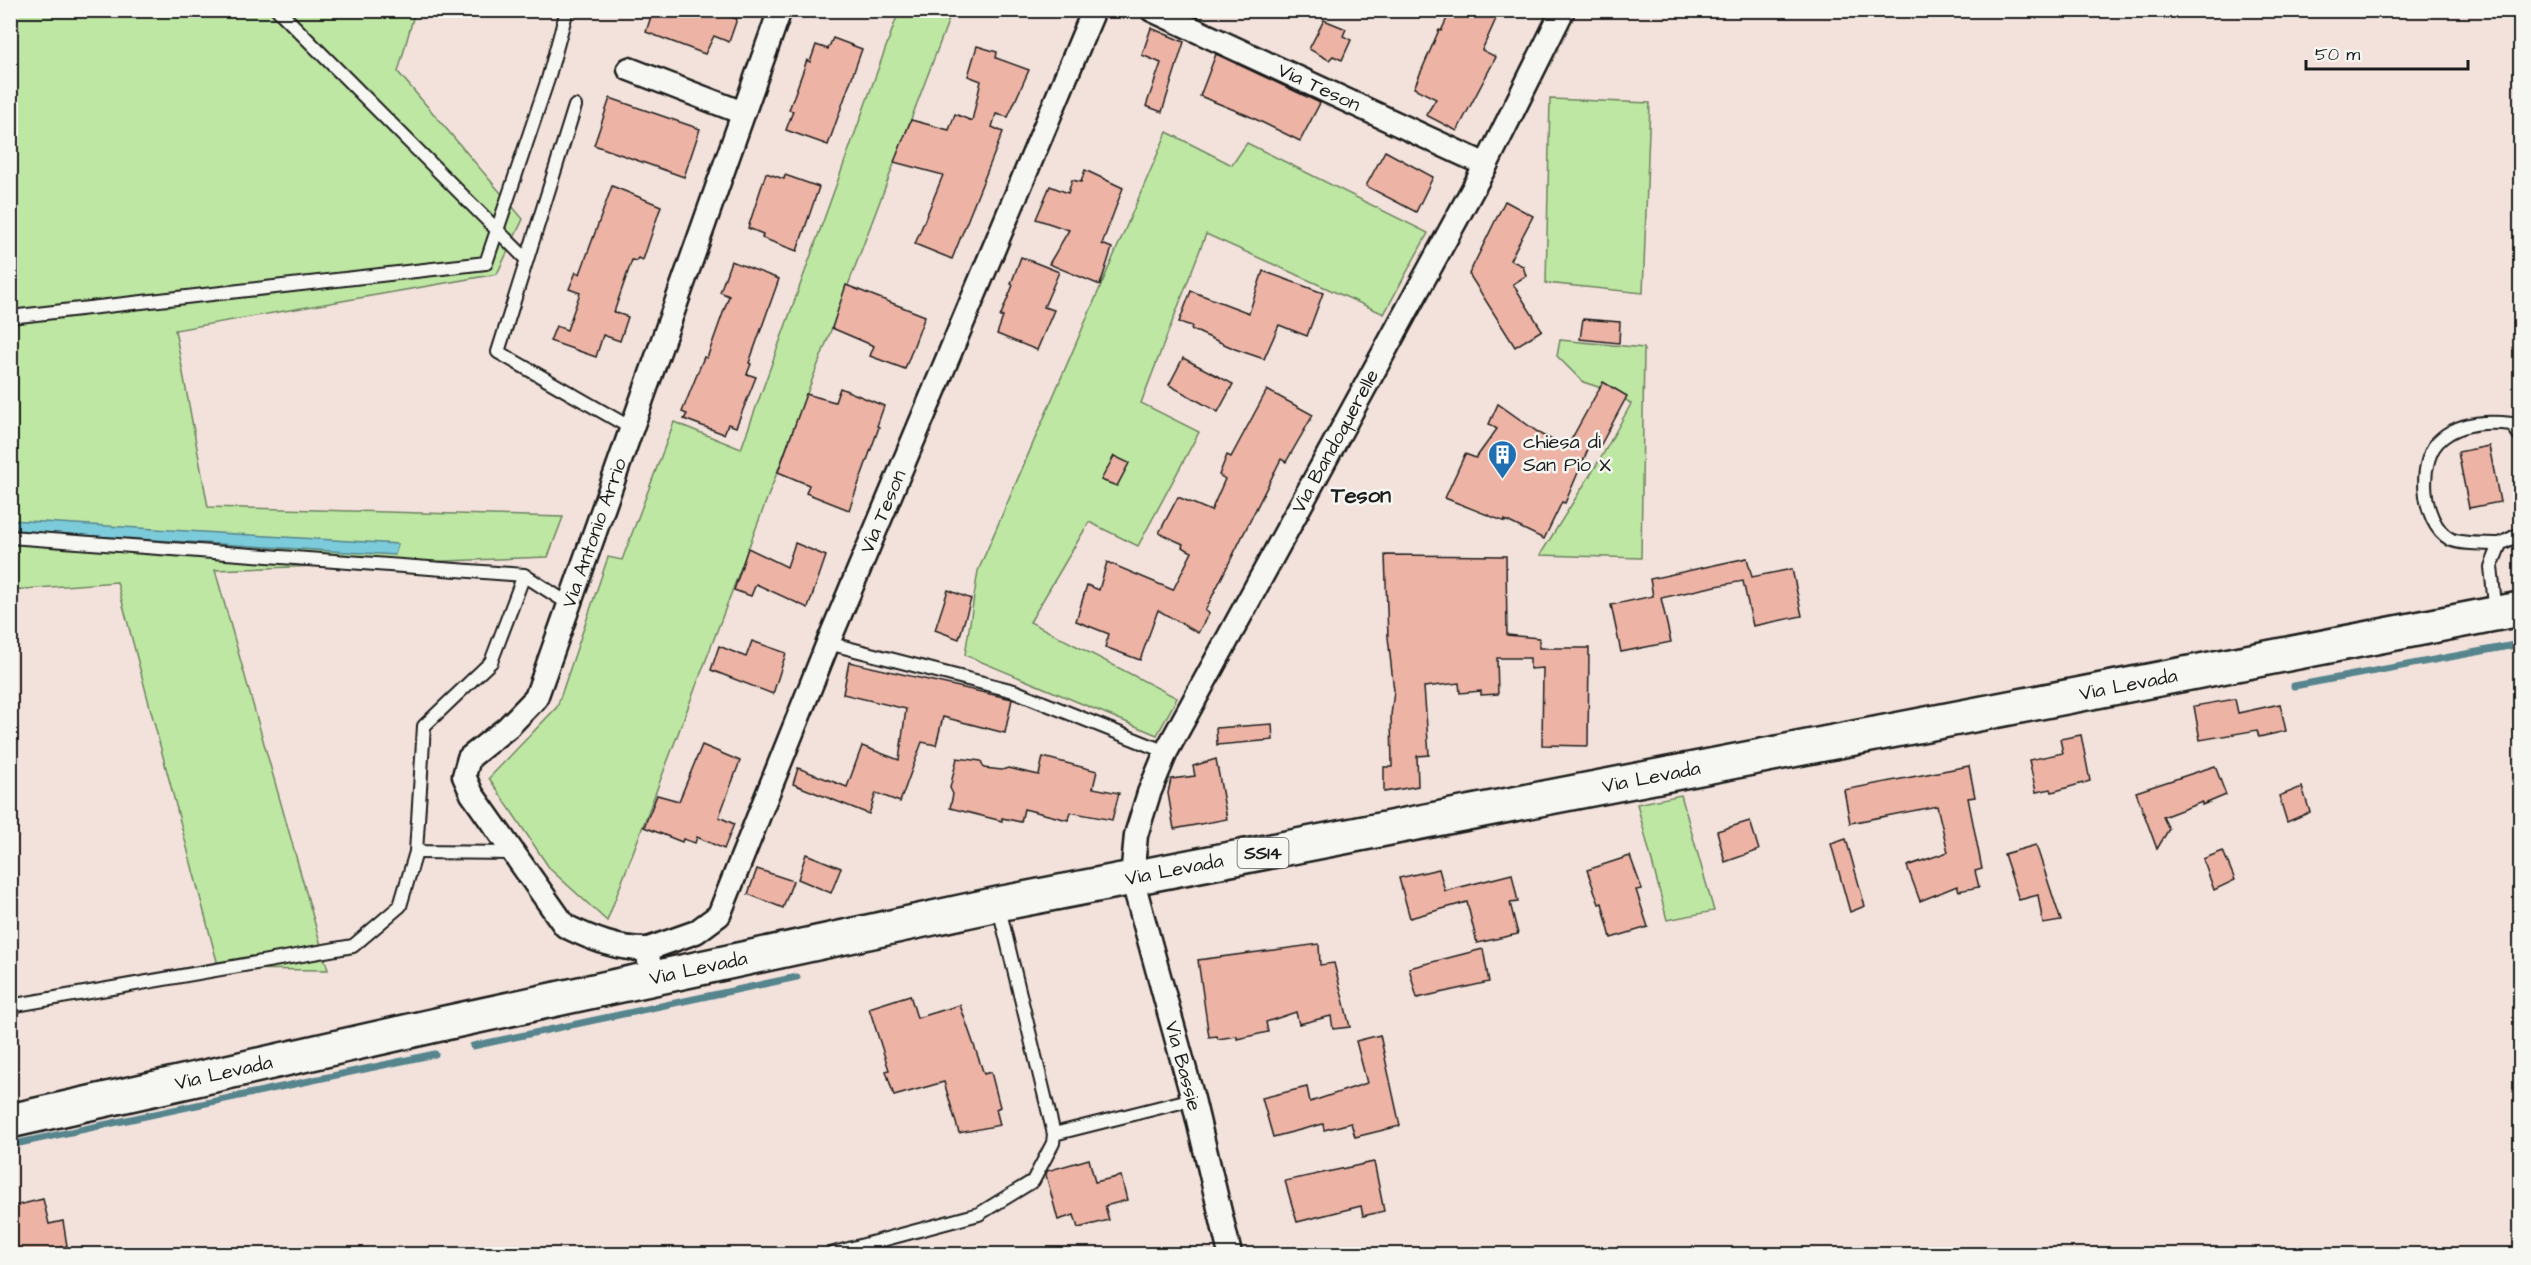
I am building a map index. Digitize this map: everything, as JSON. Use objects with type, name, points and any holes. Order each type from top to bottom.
[{"type":"main road","name":"Via Levada","points":[[10,1121],[650,964],[998,904],[2508,612]]},
{"type":"street","name":"Via Antonio Arrio","points":[[650,964],[628,950],[587,937],[565,926],[472,794],[464,776],[469,758],[508,727],[536,698],[780,10]]},
{"type":"street","name":"Via Teson","points":[[650,964],[719,915],[828,643],[1094,10]]},
{"type":"street","name":"Via Teson","points":[[1152,10],[1486,165]]},
{"type":"street","name":"Via Bandoquerelle","points":[[1132,878],[1136,835],[1149,793],[1166,752],[1486,165],[1563,10]]},
{"type":"street","points":[[629,69],[742,113]]},
{"type":"street","name":"Via Bassie","points":[[1132,878],[1193,1099],[1230,1254]]},
{"type":"lane","points":[[278,10],[526,259]]},
{"type":"lane","points":[[10,317],[486,263],[548,79],[567,10]]},
{"type":"lane","points":[[575,106],[498,352],[631,428]]},
{"type":"lane","points":[[2520,436],[2512,424],[2491,421],[2454,429],[2433,447],[2427,460],[2426,496],[2436,529],[2452,540],[2500,544],[2520,534]]},
{"type":"lane","points":[[10,537],[524,575],[569,604]]},
{"type":"lane","points":[[2500,544],[2491,567],[2508,612]]},
{"type":"lane","points":[[10,1006],[353,946],[400,906],[416,852],[424,726],[491,662],[524,575]]},
{"type":"lane","points":[[828,643],[1014,691],[1166,752]]},
{"type":"lane","points":[[416,852],[515,853]]},
{"type":"lane","points":[[834,1253],[980,1214],[1033,1181],[1053,1143],[1054,1134],[998,904]]},
{"type":"lane","points":[[1054,1134],[1193,1099]]},
{"type":"green space","points":[[11,11],[415,11],[398,72],[523,219],[497,274],[175,330],[208,507],[563,517],[548,557],[215,570],[328,970],[219,969],[117,582],[11,590],[10,484],[14,483],[10,473]]},
{"type":"green space","points":[[899,11],[952,11],[607,921],[550,869],[489,778],[557,707],[608,557],[622,560],[674,422],[741,449]]},
{"type":"green space","points":[[1550,99],[1650,103],[1643,293],[1546,283]]},
{"type":"green space","points":[[1167,132],[1232,165],[1247,143],[1428,233],[1384,314],[1206,234],[1141,403],[1199,432],[1138,546],[1089,522],[1030,622],[1177,698],[1157,735],[965,655],[978,571]]},
{"type":"green space","points":[[1560,340],[1644,348],[1641,558],[1540,555],[1602,456],[1631,404],[1617,393],[1583,382],[1557,356]]},
{"type":"green space","points":[[1681,795],[1714,911],[1667,920],[1637,804]]},
{"type":"water","points":[[10,521],[398,544],[395,555],[11,531]]},
{"type":"building","points":[[653,10],[711,10],[737,19],[729,42],[714,36],[705,54],[646,32]]},
{"type":"building","points":[[1451,10],[1500,10],[1482,50],[1496,57],[1457,131],[1426,115],[1436,99],[1414,88],[1439,30],[1441,31]]},
{"type":"building","points":[[1324,20],[1346,29],[1343,36],[1351,40],[1342,60],[1333,56],[1329,60],[1309,49]]},
{"type":"building","points":[[1151,28],[1184,42],[1162,112],[1146,106],[1161,63],[1142,55]]},
{"type":"building","points":[[833,38],[862,49],[828,145],[786,130],[793,111],[789,110],[807,60],[810,62],[816,45],[828,49]]},
{"type":"building","points":[[977,46],[997,52],[996,58],[1029,70],[1008,117],[996,114],[992,127],[1003,132],[952,259],[915,244],[943,175],[894,162],[911,120],[949,130],[955,114],[972,121],[981,81],[968,76]]},
{"type":"building","points":[[1216,54],[1320,103],[1300,141],[1249,116],[1200,96]]},
{"type":"building","points":[[610,98],[700,129],[684,177],[594,145]]},
{"type":"building","points":[[1385,151],[1433,177],[1416,212],[1366,186]]},
{"type":"building","points":[[1085,170],[1123,188],[1102,244],[1112,248],[1100,285],[1049,264],[1069,230],[1036,219],[1050,186],[1068,193],[1072,180],[1081,182]]},
{"type":"building","points":[[766,173],[784,179],[785,175],[819,187],[797,251],[762,238],[763,234],[748,228]]},
{"type":"building","points":[[612,186],[661,206],[643,260],[638,258],[636,261],[632,260],[614,312],[628,317],[620,341],[603,335],[596,357],[550,341],[556,326],[567,330],[580,293],[569,289],[576,272],[580,274]]},
{"type":"building","points":[[1505,201],[1533,216],[1510,260],[1523,266],[1526,276],[1513,284],[1542,330],[1515,347],[1469,274]]},
{"type":"building","points":[[1021,257],[1059,272],[1044,307],[1054,310],[1037,350],[997,334],[1003,317],[1000,317]]},
{"type":"building","points":[[731,261],[779,279],[749,363],[751,364],[747,374],[756,377],[736,427],[728,424],[724,434],[684,419],[687,414],[682,412],[704,357],[707,358],[729,296],[720,292]]},
{"type":"building","points":[[1263,271],[1323,293],[1307,336],[1279,325],[1264,359],[1235,349],[1191,329],[1192,326],[1179,322],[1191,291],[1249,313]]},
{"type":"building","points":[[846,285],[925,316],[905,369],[870,356],[874,346],[832,328]]},
{"type":"building","points":[[1583,319],[1620,322],[1619,343],[1580,339]]},
{"type":"building","points":[[1183,358],[1233,384],[1218,412],[1169,385]]},
{"type":"building","name":"chiesa di San Pio X","points":[[1603,382],[1627,396],[1599,448],[1589,447],[1565,503],[1562,502],[1544,539],[1505,520],[1505,522],[1445,498],[1465,454],[1476,458],[1497,429],[1489,424],[1498,404],[1542,435],[1567,447]]},
{"type":"building","points":[[840,388],[884,406],[877,426],[879,427],[849,510],[806,493],[809,485],[778,472],[806,394],[835,402]]},
{"type":"building","points":[[1267,390],[1313,415],[1286,462],[1281,459],[1205,611],[1209,613],[1198,633],[1158,610],[1140,660],[1105,647],[1109,634],[1076,621],[1087,585],[1099,590],[1107,562],[1173,590],[1192,552],[1182,547],[1183,544],[1159,533],[1178,497],[1211,511],[1225,479],[1219,475],[1227,455],[1231,457]]},
{"type":"building","points":[[2489,446],[2500,502],[2469,508],[2458,452]]},
{"type":"building","points":[[1114,456],[1129,463],[1117,486],[1101,480]]},
{"type":"building","points":[[795,543],[826,556],[808,608],[756,584],[751,596],[734,590],[748,548],[787,567]]},
{"type":"building","points":[[1385,555],[1506,556],[1507,635],[1539,638],[1539,648],[1589,648],[1588,746],[1542,745],[1543,668],[1530,669],[1530,658],[1497,658],[1498,694],[1481,695],[1481,691],[1460,693],[1459,683],[1424,687],[1429,755],[1417,756],[1418,786],[1384,792],[1384,767],[1392,767],[1391,715],[1394,691],[1388,637]]},
{"type":"building","points":[[1747,558],[1752,577],[1792,569],[1802,616],[1753,626],[1743,581],[1711,587],[1661,598],[1671,642],[1621,652],[1611,605],[1653,596],[1650,579]]},
{"type":"building","points":[[948,590],[971,599],[959,639],[935,630]]},
{"type":"building","points":[[752,641],[786,653],[773,694],[711,670],[719,646],[746,657]]},
{"type":"building","points":[[849,662],[1012,699],[1005,733],[943,717],[936,745],[922,742],[900,802],[876,793],[869,814],[793,784],[798,768],[847,787],[862,746],[899,760],[906,709],[843,694]]},
{"type":"building","points":[[2235,699],[2238,713],[2280,704],[2286,731],[2259,737],[2257,730],[2200,740],[2194,706]]},
{"type":"building","points":[[1272,724],[1273,740],[1217,745],[1216,728]]},
{"type":"building","points":[[2081,735],[2090,781],[2052,792],[2051,789],[2036,792],[2029,760],[2063,753],[2060,739]]},
{"type":"building","points":[[702,745],[740,761],[719,817],[734,824],[724,849],[697,837],[695,843],[683,839],[682,842],[644,827],[657,795],[679,801]]},
{"type":"building","points":[[1043,757],[1097,771],[1093,788],[1119,793],[1112,820],[1070,812],[1068,820],[1024,809],[1021,822],[1002,818],[1002,821],[950,808],[953,794],[950,788],[957,758],[981,761],[984,768],[1002,770],[1008,768],[1039,775]]},
{"type":"building","points":[[1216,759],[1227,819],[1174,829],[1168,793],[1171,779],[1195,776],[1193,766]]},
{"type":"building","points":[[1969,766],[1975,797],[1968,798],[1982,869],[1975,871],[1979,887],[1959,891],[1957,886],[1920,901],[1907,866],[1948,852],[1937,806],[1850,823],[1844,790]]},
{"type":"building","points":[[2215,766],[2226,795],[2163,817],[2169,829],[2157,849],[2136,792]]},
{"type":"building","points":[[2302,787],[2310,812],[2287,822],[2279,796]]},
{"type":"building","points":[[1750,821],[1759,850],[1725,862],[1717,831]]},
{"type":"building","points":[[1846,839],[1865,906],[1850,912],[1831,844]]},
{"type":"building","points":[[2036,845],[2061,921],[2043,924],[2038,895],[2019,900],[2004,854]]},
{"type":"building","points":[[2223,851],[2235,880],[2214,890],[2203,859]]},
{"type":"building","points":[[806,854],[841,868],[831,893],[798,879]]},
{"type":"building","points":[[1630,856],[1642,889],[1636,890],[1648,927],[1611,938],[1602,903],[1599,904],[1587,870]]},
{"type":"building","points":[[757,869],[793,881],[783,908],[748,894]]},
{"type":"building","points":[[1439,869],[1445,891],[1512,874],[1518,902],[1510,903],[1518,934],[1477,943],[1467,902],[1410,918],[1399,878]]},
{"type":"building","points":[[1319,944],[1320,965],[1334,963],[1350,1027],[1333,1029],[1331,1016],[1299,1024],[1296,1012],[1266,1022],[1268,1032],[1237,1039],[1237,1036],[1218,1039],[1217,1036],[1209,1037],[1198,960]]},
{"type":"building","points":[[1483,949],[1489,982],[1417,998],[1409,968]]},
{"type":"building","points":[[910,995],[917,1018],[960,1005],[984,1074],[991,1072],[1000,1107],[996,1109],[1000,1125],[959,1133],[944,1082],[894,1096],[886,1071],[889,1070],[869,1008]]},
{"type":"building","points":[[1380,1035],[1400,1126],[1355,1137],[1351,1123],[1324,1130],[1323,1124],[1273,1137],[1262,1098],[1307,1087],[1310,1102],[1367,1083],[1356,1041]]},
{"type":"building","points":[[1089,1159],[1095,1182],[1121,1176],[1127,1200],[1105,1206],[1109,1220],[1078,1228],[1074,1215],[1058,1220],[1046,1175],[1047,1171]]},
{"type":"building","points":[[1374,1162],[1384,1211],[1363,1216],[1361,1206],[1297,1222],[1285,1181]]},
{"type":"building","points":[[43,1199],[49,1224],[63,1221],[67,1246],[31,1254],[17,1254],[10,1226],[10,1207]]},
{"type":"waterway","points":[[2294,686],[2520,644]]},
{"type":"waterway","points":[[473,1046],[797,977]]},
{"type":"waterway","points":[[10,1145],[435,1054]]},
{"type":"place","name":"chiesa di San Pio X","points":[[1502,480]]},
{"type":"district","name":"Teson","points":[[1361,495]]}]
